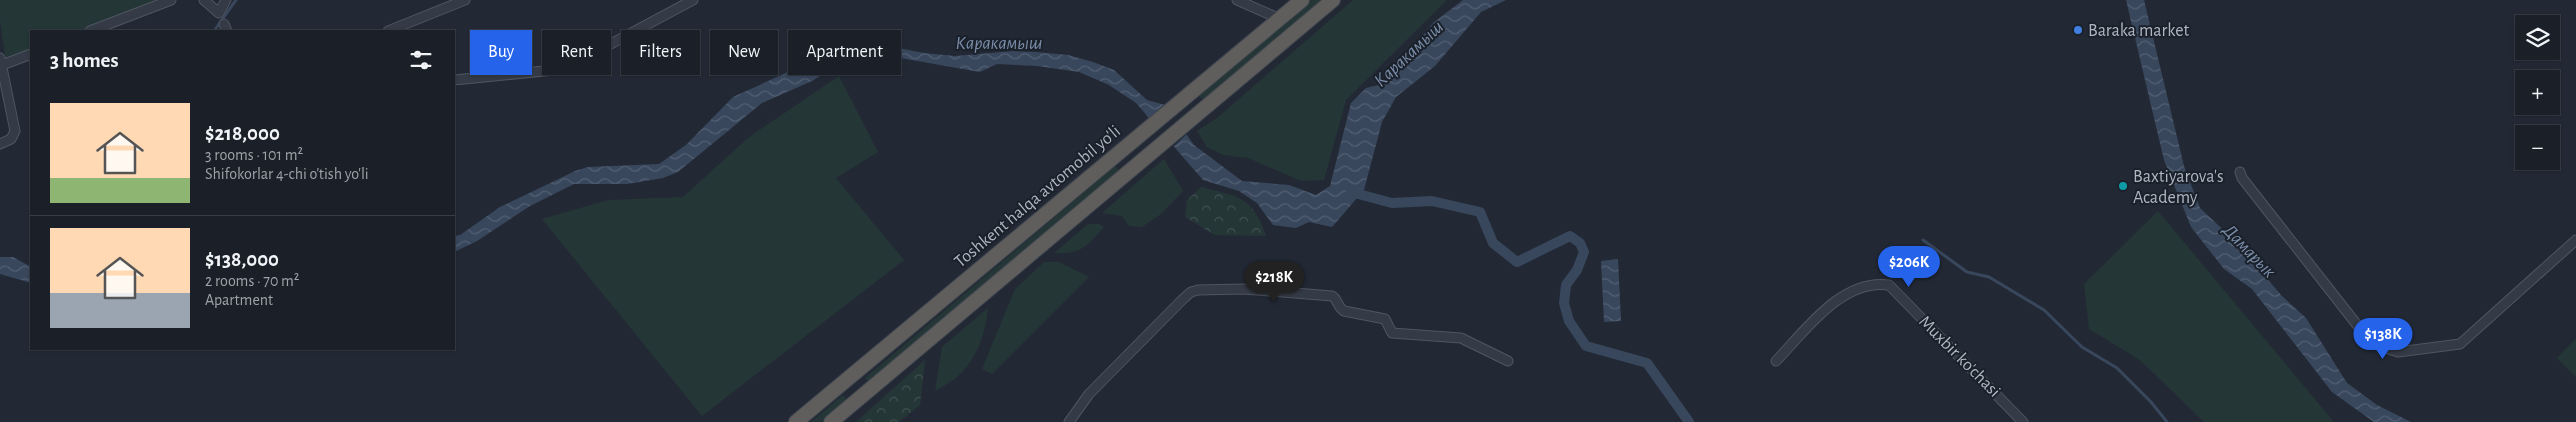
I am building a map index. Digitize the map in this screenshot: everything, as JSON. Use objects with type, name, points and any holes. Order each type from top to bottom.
[{"type":"highway","name":"Toshkent halqa avtomobil yo'li","points":[[796,422],[1302,0]]},
{"type":"highway","points":[[832,422],[1333,0]]},
{"type":"highway","points":[[846,380],[861,398]]},
{"type":"street","points":[[93,30],[171,0]]},
{"type":"street","points":[[204,0],[219,13],[226,0]]},
{"type":"street","points":[[455,80],[564,69],[693,0]]},
{"type":"street","points":[[1237,0],[1280,19]]},
{"type":"street","points":[[390,30],[459,1]]},
{"type":"street","points":[[0,144],[11,139],[15,131],[1,62],[30,54]]},
{"type":"street","points":[[2240,172],[2242,178],[2365,336],[2382,347],[2398,352],[2460,344],[2576,240]]},
{"type":"street","name":"Muxbir ko'chasi","points":[[1776,361],[1832,303],[1871,285],[1889,285],[2023,422]]},
{"type":"street","points":[[1069,422],[1089,394],[1182,300],[1191,292],[1198,290],[1326,294],[1334,297],[1338,307],[1344,311],[1385,320],[1392,333],[1460,338],[1508,361]]},
{"type":"green space","points":[[0,0],[173,0],[90,30],[30,30],[30,52],[6,61],[0,21]]},
{"type":"green space","points":[[1311,0],[1322,0],[1203,100],[1198,95]]},
{"type":"green space","points":[[1353,0],[1447,0],[1346,100],[1324,180],[1301,181],[1248,158],[1223,155],[1207,147],[1197,131],[1217,118]]},
{"type":"green space","points":[[839,76],[878,152],[836,178],[904,260],[702,416],[542,219],[608,200],[683,197],[749,137]]},
{"type":"green space","points":[[1164,159],[1183,191],[1161,214],[1142,227],[1129,226],[1122,216],[1102,213]]},
{"type":"green space","points":[[1115,166],[1119,171],[869,382],[865,378]]},
{"type":"green space","points":[[1201,187],[1225,193],[1242,200],[1256,213],[1266,236],[1215,235],[1185,217],[1187,200]]},
{"type":"green space","points":[[2158,211],[2334,422],[2204,422],[2140,360],[2089,329],[2084,284]]},
{"type":"green space","points":[[1088,224],[1099,224],[1104,227],[1083,248],[1071,252],[1054,253]]},
{"type":"green space","points":[[1044,262],[1059,262],[1089,277],[992,374],[982,369],[1015,289]]},
{"type":"green space","points":[[988,308],[983,336],[970,362],[956,378],[935,391],[942,347]]},
{"type":"green space","points":[[2576,339],[2576,377],[2557,358]]},
{"type":"green space","points":[[925,360],[920,405],[899,422],[856,422]]},
{"type":"green space","points":[[843,395],[847,400],[821,422],[811,422]]},
{"type":"water","points":[[1463,0],[1506,0],[1481,12],[1435,66],[1396,97],[1382,122],[1364,190],[1332,227],[1309,222],[1296,228],[1273,225],[1257,203],[1239,191],[1203,180],[1136,103],[1109,85],[1079,72],[1037,66],[997,64],[980,72],[901,58],[901,49],[955,56],[1013,51],[1035,52],[1068,55],[1093,62],[1114,70],[1147,100],[1165,105],[1194,145],[1242,181],[1289,185],[1316,195],[1330,186],[1351,103],[1366,88],[1383,84],[1433,23]]},
{"type":"water","points":[[2126,0],[2144,0],[2184,166],[2200,208],[2232,238],[2282,296],[2306,318],[2347,383],[2377,405],[2411,422],[2374,422],[2332,392],[2252,289],[2224,269],[2191,227],[2164,160]]},
{"type":"water","points":[[788,72],[788,75],[822,75],[762,103],[678,172],[663,178],[627,184],[574,184],[530,206],[477,241],[455,252],[455,236],[460,235],[500,207],[575,171],[588,167],[659,164],[686,145],[733,97]]},
{"type":"water","points":[[0,257],[13,257],[30,266],[30,283],[0,274]]},
{"type":"water","points":[[1618,259],[1621,321],[1604,322],[1601,261]]},
{"type":"pier","points":[[1167,104],[1188,133],[1172,148],[1147,120]]},
{"type":"waterway","points":[[215,30],[236,0]]},
{"type":"waterway","points":[[1351,192],[1392,203],[1432,201],[1480,212],[1493,243],[1517,262],[1570,236],[1580,243],[1584,252],[1577,270],[1566,285],[1564,303],[1569,321],[1586,346],[1647,363],[1689,422]]},
{"type":"waterway","points":[[1923,240],[1967,272],[1989,277],[2044,310],[2082,347],[2117,368],[2151,402],[2167,422]]},
{"type":"place","name":"Baraka market","points":[[2078,30]]},
{"type":"place","name":"Baxtiyarova's Academy","points":[[2123,186]]},
{"type":"water label","name":"Каракамыш","points":[[999,42]]},
{"type":"water label","name":"Каракамыш","points":[[1408,53]]},
{"type":"water label","name":"Дамарык","points":[[2250,250]]}]
